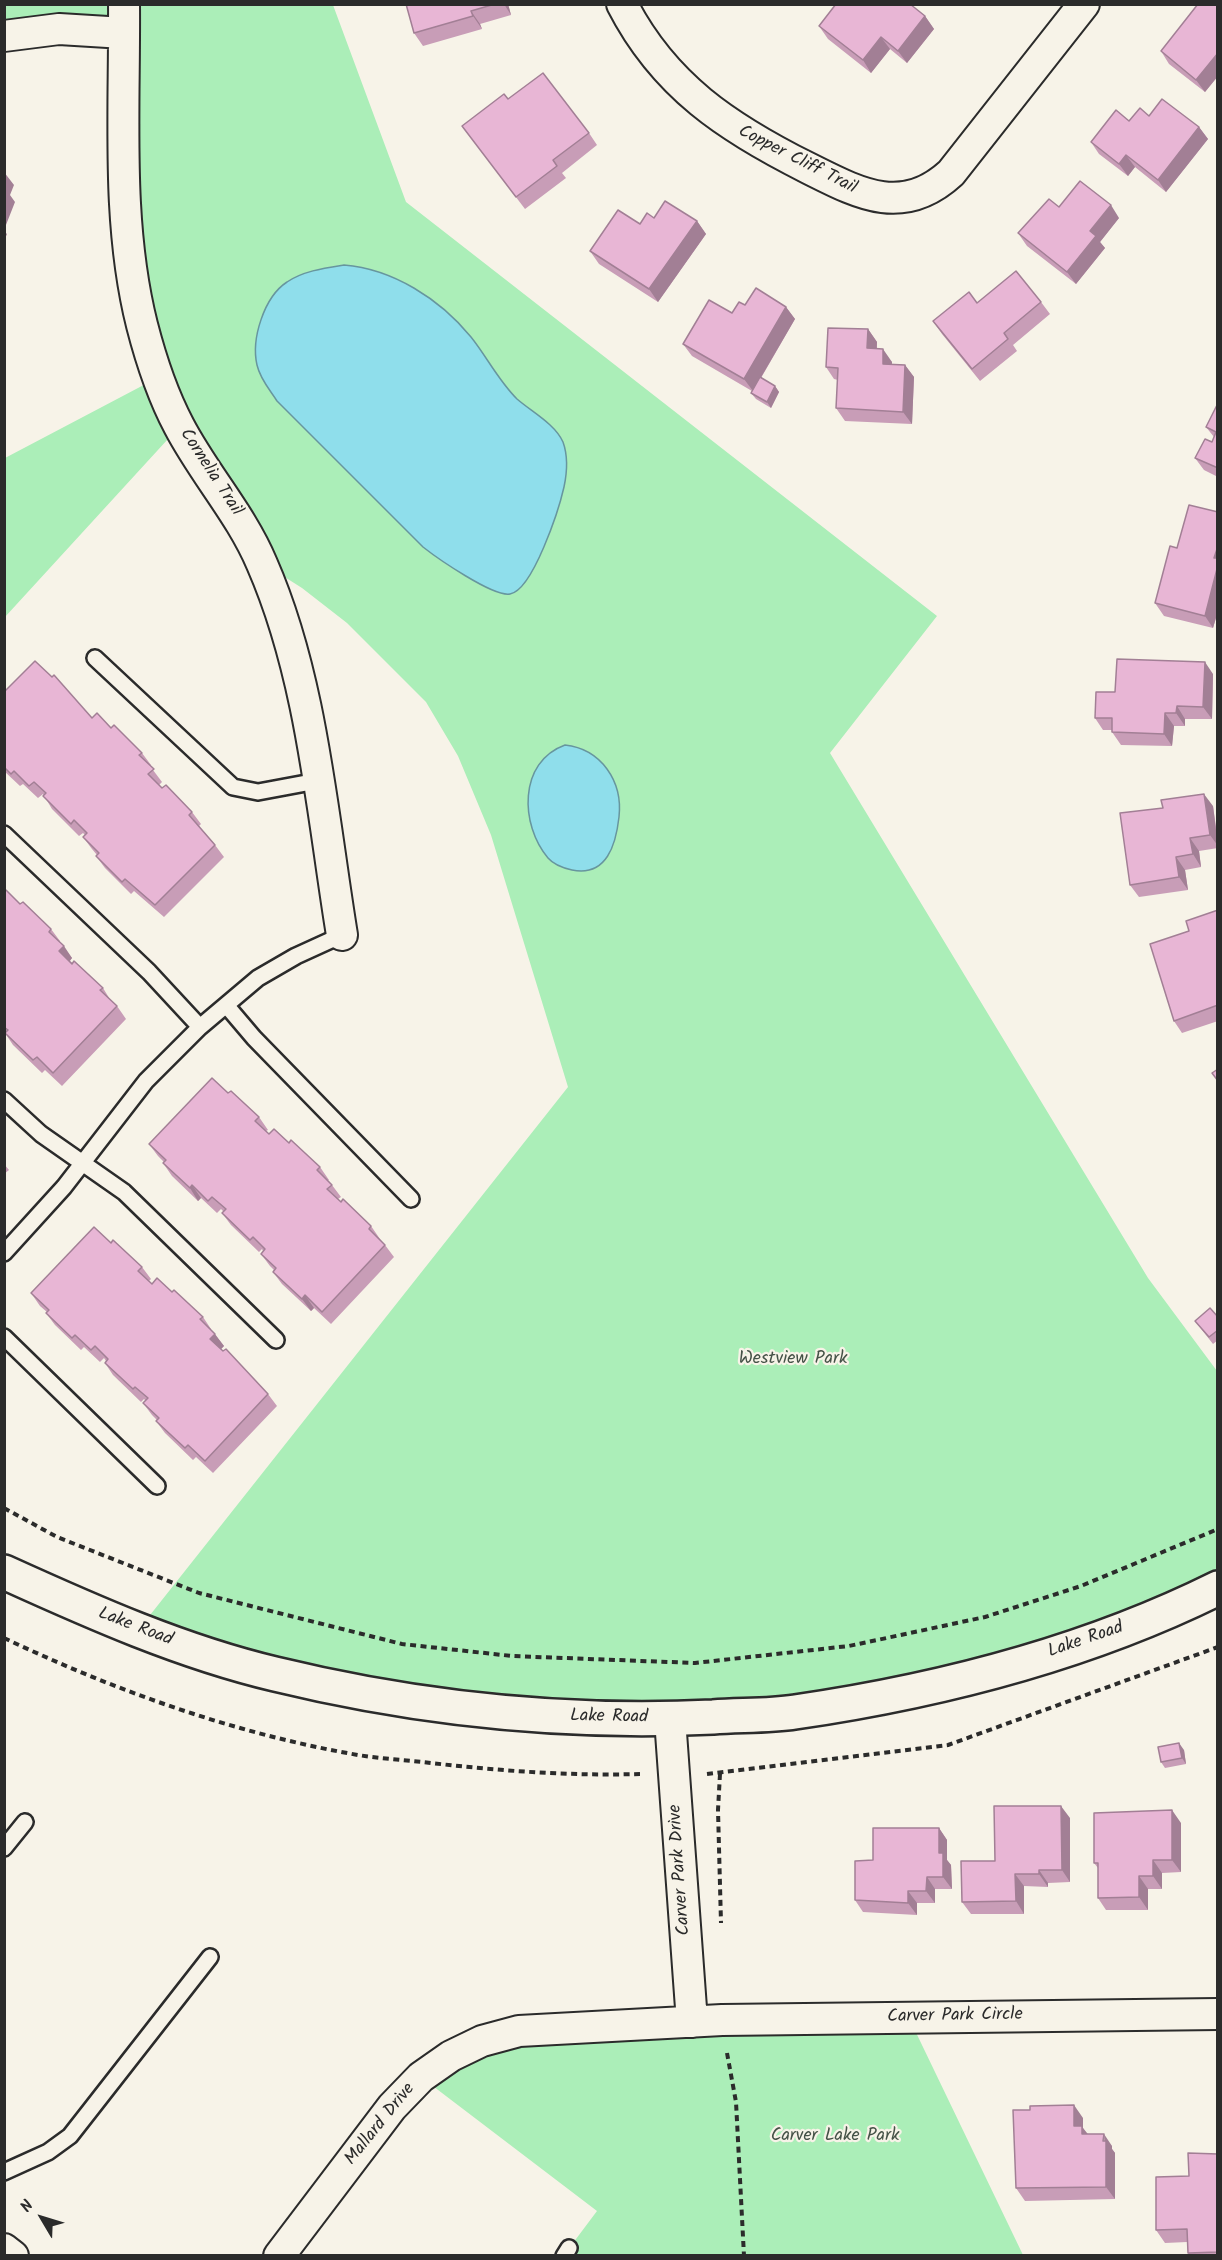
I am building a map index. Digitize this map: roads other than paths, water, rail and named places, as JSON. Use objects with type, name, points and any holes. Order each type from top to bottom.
[{"type":"street","name":"Copper Cliff Trail","points":[[622,4],[662,65],[688,92],[718,117],[773,151],[843,186],[870,197],[884,198],[916,194],[940,183],[951,173],[1084,4]]},
{"type":"street","points":[[4,36],[124,19]]},
{"type":"street","name":"Cornelia Trail","points":[[124,19],[126,220],[131,275],[142,325],[157,378],[180,427],[240,520],[261,562],[283,615],[299,674],[342,935]]},
{"type":"street","name":"Lake Road","points":[[4,1572],[79,1607],[175,1644],[274,1674],[375,1695],[486,1712],[581,1718],[670,1719],[793,1713],[941,1683],[1019,1664],[1118,1631],[1218,1588]]},
{"type":"street","name":"Carver Park Drive","points":[[670,1719],[692,2022]]},
{"type":"street","name":"Carver Park Circle","points":[[692,2022],[1218,2014]]},
{"type":"street","name":"Mallard Drive","points":[[279,2256],[392,2107],[421,2077],[451,2056],[482,2041],[519,2031],[692,2022]]},
{"type":"street","points":[[4,2249],[13,2256]]},
{"type":"lane","points":[[95,658],[232,787],[258,792],[317,781]]},
{"type":"lane","points":[[4,834],[149,972],[200,1027]]},
{"type":"lane","points":[[4,1253],[83,1161],[146,1081],[200,1027],[273,969],[342,935]]},
{"type":"lane","points":[[226,1005],[254,1038],[411,1199]]},
{"type":"lane","points":[[4,1100],[41,1134],[83,1161],[124,1192],[276,1340]]},
{"type":"lane","points":[[4,1337],[157,1486]]},
{"type":"lane","points":[[4,1848],[25,1822]]},
{"type":"lane","points":[[4,2172],[48,2152],[70,2136],[210,1957]]},
{"type":"water","points":[[344,265],[380,273],[398,280],[414,288],[445,310],[471,337],[510,392],[549,424],[563,442],[566,476],[551,529],[527,579],[519,589],[510,594],[479,583],[423,547],[277,401],[260,375],[256,343],[261,319],[272,298],[287,282],[300,275]]},
{"type":"water","points":[[565,745],[578,748],[599,760],[613,779],[619,804],[615,838],[608,856],[594,868],[584,871],[562,867],[548,858],[532,829],[529,812],[528,796],[539,765],[550,753]]},
{"type":"park label","name":"Westview Park","points":[[793,1360]]},
{"type":"park label","name":"Carver Lake Park","points":[[835,2137]]}]
